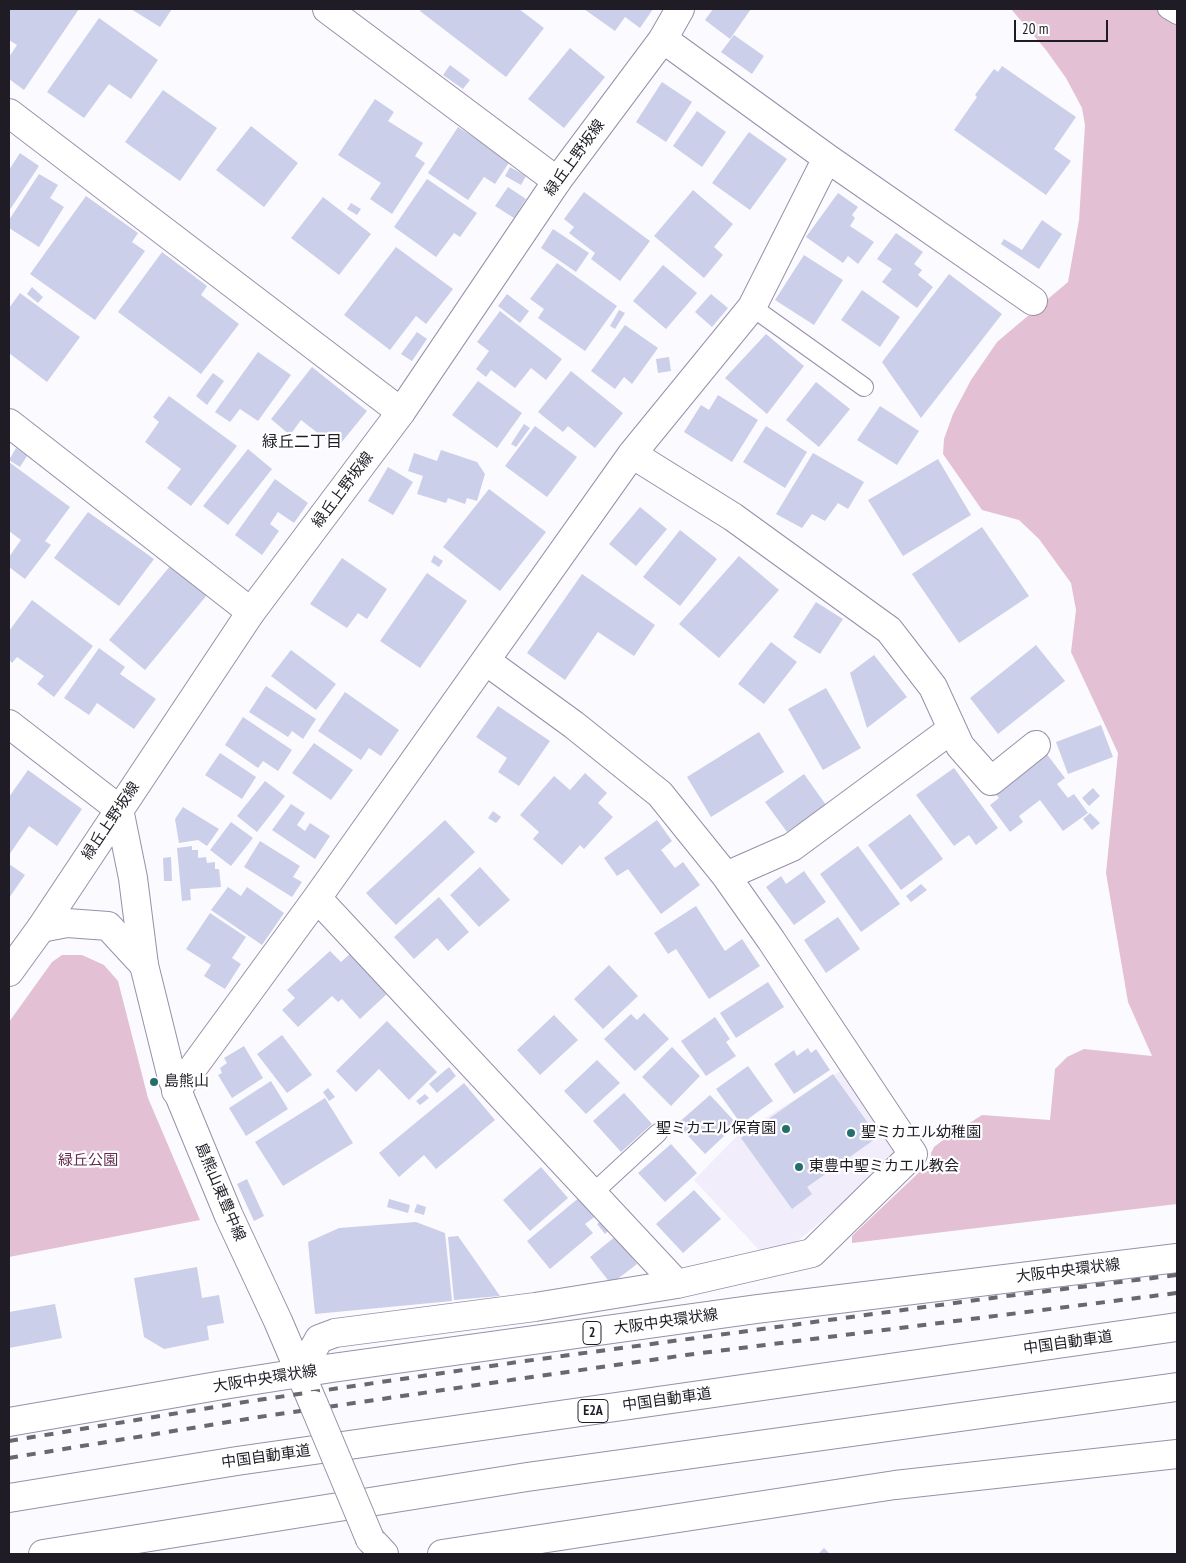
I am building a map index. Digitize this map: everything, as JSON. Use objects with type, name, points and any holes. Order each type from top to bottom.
[{"type":"main road","points":[[327,9],[557,181]]},
{"type":"main road","name":"緑丘上野坂線","points":[[9,972],[41,928],[252,612],[402,412],[557,181],[664,39],[677,10]]},
{"type":"main road","points":[[664,39],[827,158],[1033,301]]},
{"type":"main road","points":[[9,113],[402,412]]},
{"type":"main road","points":[[176,1091],[317,898],[632,454],[752,307],[827,158]]},
{"type":"main road","points":[[9,423],[252,612]]},
{"type":"main road","points":[[632,454],[733,516],[889,630],[933,687],[960,746],[991,781],[1036,745]]},
{"type":"main road","points":[[300,1373],[319,1339],[335,1333],[535,1307],[677,1284],[812,1253],[913,1154],[771,940],[726,876],[660,794],[574,725],[486,661]]},
{"type":"main road","points":[[9,724],[119,809]]},
{"type":"main road","points":[[726,876],[792,847],[952,729]]},
{"type":"main road","name":"島熊山東豊中線","points":[[119,809],[133,878],[144,965],[176,1091],[229,1216],[278,1321],[377,1547]]},
{"type":"main road","points":[[317,898],[677,1284]]},
{"type":"main road","points":[[41,928],[67,923],[108,926],[144,965]]},
{"type":"main road","name":"大阪中央環状線","points":[[9,1422],[300,1373],[757,1309],[1177,1258]]},
{"type":"main road","name":"中国自動車道","points":[[9,1498],[237,1461],[1177,1327]]},
{"type":"main road","points":[[43,1554],[527,1477],[1177,1387]]},
{"type":"main road","points":[[442,1554],[895,1484],[1177,1454]]},
{"type":"lane","points":[[1167,9],[1177,15]]},
{"type":"lane","points":[[752,307],[864,387]]},
{"type":"lane","points":[[592,1193],[658,1133]]},
{"type":"shaded area","points":[[840,1071],[893,1141],[894,1160],[794,1244],[759,1250],[694,1180],[738,1135]]},
{"type":"green space","points":[[1011,9],[1177,9],[1177,1204],[852,1243],[852,1236],[931,1161],[931,1153],[934,1147],[982,1115],[1050,1120],[1055,1069],[1067,1057],[1084,1049],[1152,1056],[1128,1002],[1106,873],[1118,753],[1071,652],[1076,610],[1071,583],[1039,539],[1019,520],[982,510],[943,454],[944,439],[953,414],[971,380],[997,342],[1068,282],[1079,220],[1085,125],[1082,108],[1066,78],[1046,50]]},
{"type":"green space","name":"緑丘公園","points":[[62,955],[82,955],[104,965],[118,981],[148,1098],[200,1220],[9,1257],[9,1022],[52,962]]},
{"type":"building","points":[[9,9],[79,9],[24,90],[9,79],[9,57],[17,45],[9,40]]},
{"type":"building","points":[[131,9],[172,9],[160,27]]},
{"type":"building","points":[[421,9],[519,9],[544,28],[506,77],[420,11]]},
{"type":"building","points":[[584,9],[653,9],[640,28],[625,17],[615,31]]},
{"type":"building","points":[[713,9],[751,9],[730,39],[705,20]]},
{"type":"building","points":[[99,18],[158,60],[131,99],[109,84],[84,118],[47,92]]},
{"type":"building","points":[[734,35],[764,56],[752,74],[721,52]]},
{"type":"building","points":[[570,48],[605,77],[564,128],[528,99]]},
{"type":"building","points":[[450,65],[470,80],[463,89],[443,75]]},
{"type":"building","points":[[1002,66],[1076,117],[1054,149],[1071,161],[1046,195],[954,130],[977,97],[975,95],[994,69],[998,72]]},
{"type":"building","points":[[662,82],[692,102],[666,142],[636,122]]},
{"type":"building","points":[[163,90],[217,128],[180,181],[125,142]]},
{"type":"building","points":[[375,99],[394,112],[388,121],[423,143],[415,156],[425,163],[392,214],[370,199],[381,183],[338,155]]},
{"type":"building","points":[[697,111],[726,132],[702,167],[673,146]]},
{"type":"building","points":[[251,126],[298,163],[264,207],[216,170]]},
{"type":"building","points":[[458,127],[510,161],[495,184],[484,177],[468,200],[428,173]]},
{"type":"building","points":[[749,132],[787,159],[750,210],[712,183]]},
{"type":"building","points":[[20,153],[39,166],[9,211],[9,170]]},
{"type":"building","points":[[510,167],[526,176],[521,185],[505,176]]},
{"type":"building","points":[[39,174],[58,185],[50,198],[64,207],[39,247],[9,228],[9,220]]},
{"type":"building","points":[[427,179],[477,213],[460,237],[454,233],[436,257],[394,227]]},
{"type":"building","points":[[508,187],[526,199],[514,218],[495,206]]},
{"type":"building","points":[[693,190],[733,224],[714,247],[723,255],[704,278],[654,236]]},
{"type":"building","points":[[584,192],[650,241],[620,281],[591,259],[595,253],[569,233],[574,227],[564,219]]},
{"type":"building","points":[[838,193],[858,207],[852,215],[855,218],[850,226],[874,242],[858,264],[848,256],[843,263],[806,237]]},
{"type":"building","points":[[86,196],[138,233],[132,242],[145,251],[95,320],[30,274]]},
{"type":"building","points":[[323,197],[371,234],[339,275],[291,238]]},
{"type":"building","points":[[351,203],[361,209],[357,215],[347,209]]},
{"type":"building","points":[[1042,220],[1062,234],[1039,269],[1001,244],[1004,239],[1022,250]]},
{"type":"building","points":[[553,229],[589,253],[576,272],[541,248]]},
{"type":"building","points":[[896,233],[923,252],[914,264],[922,270],[918,275],[933,287],[917,308],[882,282],[892,269],[877,259]]},
{"type":"building","points":[[396,247],[453,289],[426,324],[416,316],[390,350],[344,315]]},
{"type":"building","points":[[162,252],[207,286],[201,295],[239,324],[201,374],[118,312]]},
{"type":"building","points":[[804,255],[843,280],[814,325],[775,300]]},
{"type":"building","points":[[557,263],[617,306],[585,351],[538,318],[544,309],[530,299]]},
{"type":"building","points":[[663,265],[697,293],[666,329],[633,301]]},
{"type":"building","points":[[949,274],[1002,314],[921,418],[882,362]]},
{"type":"building","points":[[32,287],[43,297],[38,303],[27,294]]},
{"type":"building","points":[[862,290],[900,317],[880,347],[841,320]]},
{"type":"building","points":[[20,293],[80,337],[47,382],[9,353],[9,308]]},
{"type":"building","points":[[507,294],[529,311],[520,323],[498,306]]},
{"type":"building","points":[[711,294],[728,308],[712,327],[695,312]]},
{"type":"building","points":[[619,310],[625,313],[615,329],[610,326]]},
{"type":"building","points":[[500,311],[562,359],[546,380],[531,368],[515,388],[491,370],[486,377],[476,369],[489,351],[477,342]]},
{"type":"building","points":[[625,325],[658,348],[632,384],[624,377],[615,389],[591,371]]},
{"type":"building","points":[[417,332],[427,339],[412,361],[401,354]]},
{"type":"building","points":[[766,334],[804,366],[767,414],[725,378]]},
{"type":"building","points":[[258,352],[291,375],[258,421],[240,409],[230,422],[215,412]]},
{"type":"building","points":[[669,357],[671,371],[658,373],[656,359]]},
{"type":"building","points":[[312,367],[367,411],[337,448],[301,420],[290,435],[271,419]]},
{"type":"building","points":[[571,371],[623,413],[595,448],[568,426],[563,432],[538,412]]},
{"type":"building","points":[[213,373],[224,381],[207,405],[196,396]]},
{"type":"building","points":[[478,381],[522,413],[497,448],[452,415]]},
{"type":"building","points":[[816,382],[850,409],[819,447],[786,420]]},
{"type":"building","points":[[718,395],[758,420],[732,462],[684,432],[701,405],[709,410]]},
{"type":"building","points":[[169,396],[237,446],[191,506],[167,488],[181,469],[145,442],[159,422],[153,417]]},
{"type":"building","points":[[880,406],[919,431],[897,465],[857,440]]},
{"type":"building","points":[[524,424],[530,428],[516,447],[511,444]]},
{"type":"building","points":[[535,426],[577,457],[547,497],[505,466]]},
{"type":"building","points":[[766,426],[807,452],[785,488],[743,462]]},
{"type":"building","points":[[16,448],[27,456],[20,467],[9,460]]},
{"type":"building","points":[[248,449],[272,469],[228,525],[203,506]]},
{"type":"building","points":[[441,450],[477,462],[485,474],[477,501],[467,498],[465,504],[448,498],[446,503],[417,494],[423,476],[408,471],[414,453],[437,461]]},
{"type":"building","points":[[813,453],[864,482],[848,509],[838,503],[825,521],[812,514],[802,528],[776,514]]},
{"type":"building","points":[[938,459],[971,515],[903,556],[868,500]]},
{"type":"building","points":[[9,462],[70,507],[45,541],[51,545],[25,579],[9,567],[9,557],[21,540],[9,531]]},
{"type":"building","points":[[388,467],[413,482],[393,515],[368,501]]},
{"type":"building","points":[[275,479],[308,503],[294,523],[278,512],[270,524],[279,531],[262,555],[235,535]]},
{"type":"building","points":[[489,489],[546,532],[500,591],[443,547]]},
{"type":"building","points":[[640,507],[667,529],[636,566],[609,544]]},
{"type":"building","points":[[88,512],[154,559],[119,606],[54,558]]},
{"type":"building","points":[[982,527],[1029,596],[959,643],[912,574]]},
{"type":"building","points":[[680,530],[717,559],[680,606],[643,577]]},
{"type":"building","points":[[434,555],[443,561],[439,567],[431,562]]},
{"type":"building","points":[[739,556],[779,590],[719,658],[679,624]]},
{"type":"building","points":[[342,558],[387,589],[367,619],[358,613],[347,628],[310,604]]},
{"type":"building","points":[[171,565],[207,595],[145,670],[109,640]]},
{"type":"building","points":[[427,573],[467,601],[420,668],[380,641]]},
{"type":"building","points":[[582,574],[655,625],[634,656],[598,632],[565,680],[527,653]]},
{"type":"building","points":[[32,600],[93,646],[54,697],[37,684],[44,676],[17,657],[12,663],[9,660],[9,631]]},
{"type":"building","points":[[816,602],[843,619],[820,654],[793,637]]},
{"type":"building","points":[[771,642],[797,662],[764,704],[738,684]]},
{"type":"building","points":[[1036,645],[1065,681],[998,734],[970,698]]},
{"type":"building","points":[[99,648],[125,667],[120,674],[156,699],[134,729],[97,703],[89,715],[64,698]]},
{"type":"building","points":[[291,650],[336,684],[316,710],[271,676]]},
{"type":"building","points":[[874,655],[907,697],[867,728],[850,673]]},
{"type":"building","points":[[266,686],[316,719],[303,739],[292,731],[288,737],[249,712]]},
{"type":"building","points":[[826,688],[861,748],[823,770],[788,709]]},
{"type":"building","points":[[345,692],[399,730],[381,756],[369,748],[361,760],[318,731]]},
{"type":"building","points":[[498,706],[550,741],[519,786],[498,772],[507,758],[476,737]]},
{"type":"building","points":[[243,717],[292,750],[278,771],[263,761],[258,768],[225,745]]},
{"type":"building","points":[[1101,725],[1113,757],[1068,774],[1056,742]]},
{"type":"building","points":[[759,732],[784,772],[711,817],[687,777]]},
{"type":"building","points":[[314,743],[353,770],[331,800],[292,773]]},
{"type":"building","points":[[220,753],[256,777],[242,799],[205,775]]},
{"type":"building","points":[[1046,753],[1065,778],[1057,784],[1068,798],[1074,794],[1088,813],[1063,831],[1040,800],[1019,816],[1023,822],[1010,832],[990,805],[999,798],[994,792]]},
{"type":"building","points":[[954,768],[998,828],[976,845],[969,835],[954,846],[916,795]]},
{"type":"building","points":[[28,770],[82,809],[57,846],[29,826],[9,855],[9,797]]},
{"type":"building","points":[[585,773],[607,793],[598,803],[613,817],[584,849],[580,845],[562,865],[533,839],[539,832],[520,815],[554,776],[570,790]]},
{"type":"building","points":[[804,774],[826,805],[787,832],[765,802]]},
{"type":"building","points":[[265,781],[285,796],[257,832],[237,816]]},
{"type":"building","points":[[1093,788],[1100,796],[1089,806],[1082,798]]},
{"type":"building","points":[[291,804],[305,813],[297,825],[305,831],[310,823],[330,836],[315,859],[272,830]]},
{"type":"building","points":[[183,807],[219,829],[207,846],[198,840],[179,843],[175,819]]},
{"type":"building","points":[[493,811],[501,817],[496,823],[488,818]]},
{"type":"building","points":[[1090,813],[1100,823],[1092,830],[1083,819]]},
{"type":"building","points":[[910,814],[943,859],[901,890],[868,845]]},
{"type":"building","points":[[445,820],[475,852],[396,925],[366,893]]},
{"type":"building","points":[[657,820],[672,841],[661,850],[675,868],[683,862],[700,885],[661,914],[628,869],[617,876],[604,858]]},
{"type":"building","points":[[231,822],[253,838],[231,866],[210,850]]},
{"type":"building","points":[[260,841],[300,866],[293,877],[302,882],[292,897],[244,867]]},
{"type":"building","points":[[192,846],[192,850],[198,850],[198,858],[206,857],[207,863],[215,862],[215,869],[219,869],[221,887],[190,889],[191,900],[182,901],[177,848]]},
{"type":"building","points":[[858,846],[900,904],[861,932],[820,874]]},
{"type":"building","points":[[171,857],[172,881],[164,881],[163,858]]},
{"type":"building","points":[[9,864],[25,875],[9,898]]},
{"type":"building","points":[[480,867],[510,900],[479,927],[450,895]]},
{"type":"building","points":[[804,871],[826,902],[794,925],[766,887],[781,876],[786,884]]},
{"type":"building","points":[[921,884],[927,890],[911,902],[906,896]]},
{"type":"building","points":[[228,887],[241,896],[247,887],[284,913],[262,945],[211,910]]},
{"type":"building","points":[[439,897],[469,932],[448,951],[437,938],[414,959],[394,937]]},
{"type":"building","points":[[696,906],[725,951],[742,939],[760,966],[709,999],[676,949],[668,954],[654,933]]},
{"type":"building","points":[[210,913],[246,937],[232,958],[241,964],[225,989],[204,976],[211,965],[186,949]]},
{"type":"building","points":[[838,917],[860,949],[826,973],[804,940]]},
{"type":"building","points":[[330,951],[341,962],[352,952],[389,992],[360,1019],[342,999],[338,1002],[332,996],[298,1027],[282,1010],[295,998],[287,990]]},
{"type":"building","points":[[609,965],[638,996],[603,1029],[574,999]]},
{"type":"building","points":[[768,982],[784,1007],[736,1038],[720,1013]]},
{"type":"building","points":[[644,1013],[669,1039],[635,1071],[604,1039],[631,1014],[637,1020]]},
{"type":"building","points":[[554,1015],[578,1040],[540,1075],[517,1050]]},
{"type":"building","points":[[715,1017],[730,1039],[726,1042],[736,1056],[706,1076],[681,1041]]},
{"type":"building","points":[[387,1021],[437,1072],[409,1100],[379,1069],[356,1092],[336,1071]]},
{"type":"building","points":[[282,1035],[312,1075],[287,1093],[257,1054]]},
{"type":"building","points":[[244,1046],[263,1078],[232,1098],[218,1075],[222,1073],[220,1068],[227,1063],[224,1058]]},
{"type":"building","points":[[672,1047],[700,1076],[671,1106],[642,1077]]},
{"type":"building","points":[[808,1048],[811,1053],[816,1049],[830,1070],[794,1094],[774,1064],[794,1050],[797,1056]]},
{"type":"building","points":[[597,1060],[620,1083],[586,1114],[564,1091]]},
{"type":"building","points":[[748,1066],[773,1101],[741,1124],[716,1089]]},
{"type":"building","points":[[449,1067],[456,1076],[437,1093],[429,1084]]},
{"type":"building","points":[[833,1074],[878,1137],[807,1187],[812,1194],[792,1209],[741,1138]]},
{"type":"building","points":[[271,1081],[288,1109],[246,1136],[229,1108]]},
{"type":"building","points":[[464,1083],[495,1120],[436,1169],[424,1155],[399,1177],[379,1153]]},
{"type":"building","points":[[328,1088],[335,1097],[329,1101],[323,1092]]},
{"type":"building","points":[[624,1093],[652,1124],[621,1152],[593,1121]]},
{"type":"building","points":[[425,1094],[429,1098],[420,1105],[416,1101]]},
{"type":"building","points":[[710,1095],[737,1124],[705,1154],[677,1124]]},
{"type":"building","points":[[325,1098],[353,1143],[283,1186],[255,1142]]},
{"type":"building","points":[[671,1144],[697,1173],[665,1202],[638,1173]]},
{"type":"building","points":[[541,1167],[568,1198],[530,1231],[503,1200]]},
{"type":"building","points":[[247,1179],[264,1216],[254,1221],[237,1184]]},
{"type":"building","points":[[694,1190],[721,1219],[683,1253],[656,1224]]},
{"type":"building","points":[[581,1196],[597,1215],[585,1224],[593,1233],[550,1269],[527,1241]]},
{"type":"building","points":[[389,1199],[410,1205],[408,1213],[387,1207]]},
{"type":"building","points":[[417,1204],[426,1207],[424,1215],[414,1212]]},
{"type":"building","points":[[606,1217],[614,1226],[605,1234],[597,1224]]},
{"type":"building","points":[[416,1222],[445,1233],[452,1301],[315,1314],[308,1242],[339,1228]]},
{"type":"building","points":[[458,1236],[500,1296],[454,1300],[448,1237]]},
{"type":"building","points":[[616,1236],[637,1264],[611,1284],[590,1257]]},
{"type":"building","points":[[197,1267],[202,1298],[219,1295],[224,1323],[207,1326],[209,1340],[164,1349],[144,1337],[134,1278]]},
{"type":"building","points":[[55,1304],[62,1338],[9,1348],[9,1312]]},
{"type":"building","points":[[824,1548],[830,1554],[818,1554]]},
{"type":"railway","points":[[9,1441],[251,1401],[518,1362],[1177,1275]]},
{"type":"railway","points":[[9,1458],[259,1417],[686,1355],[1177,1293]]},
{"type":"place","name":"島熊山","points":[[154,1082]]},
{"type":"place","name":"聖ミカエル保育園","points":[[786,1129]]},
{"type":"place","name":"聖ミカエル幼稚園","points":[[851,1133]]},
{"type":"place","name":"東豊中聖ミカエル教会","points":[[799,1167]]},
{"type":"district","name":"緑丘二丁目","points":[[302,442]]}]
